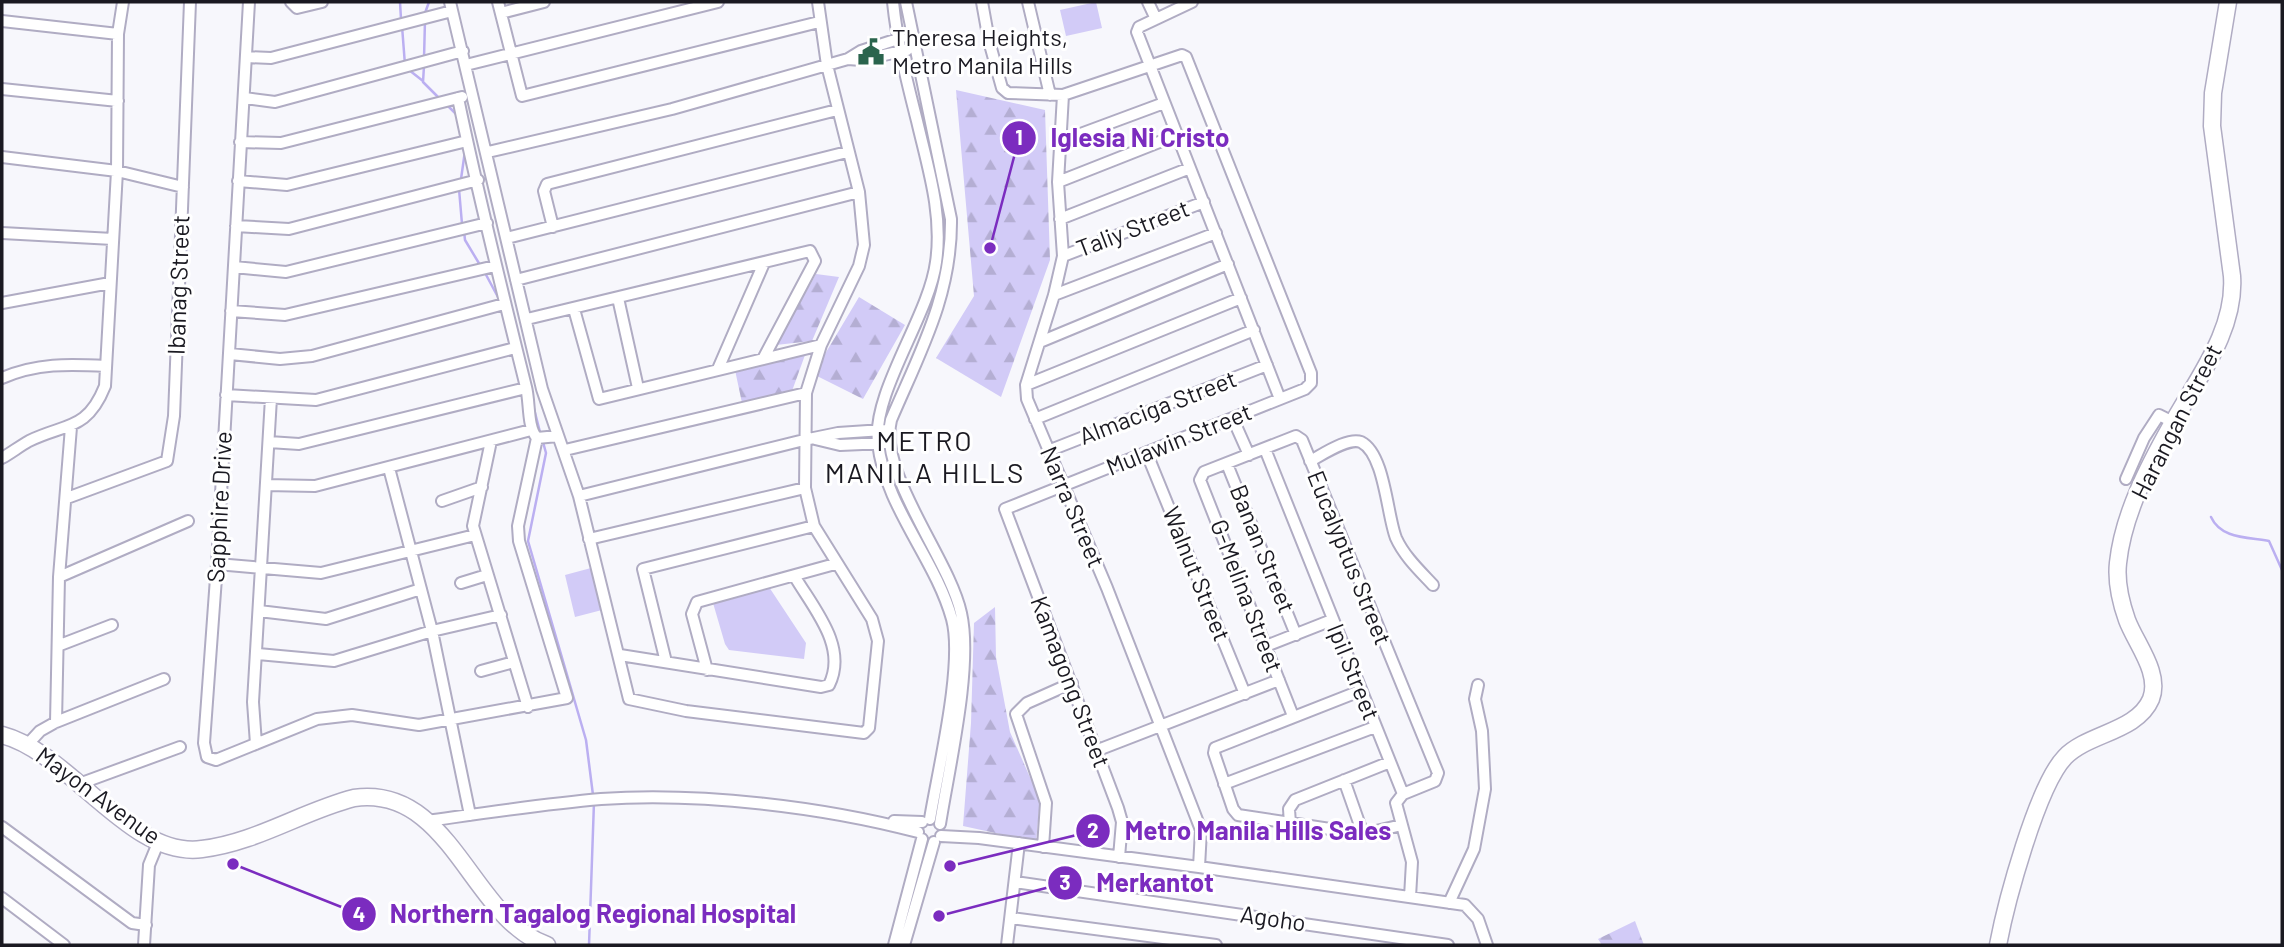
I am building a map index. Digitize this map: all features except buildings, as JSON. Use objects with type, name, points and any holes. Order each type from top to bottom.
[{"type":"main road","name":"Harangan Street","points":[[1998,945],[2004,916],[2050,776],[2075,749],[2131,721],[2142,712],[2152,697],[2152,674],[2127,619],[2119,588],[2118,563],[2143,480],[2211,355],[2224,328],[2232,298],[2232,276],[2212,125],[2213,93],[2228,2]]},
{"type":"main road","name":"Mayon Avenue","points":[[2,735],[28,744],[158,843],[182,850],[219,846],[360,797],[395,803],[426,821],[513,924],[531,938],[547,945]]},
{"type":"street","points":[[2,458],[30,440],[71,427],[97,407],[105,386],[117,172],[118,34],[123,2]]},
{"type":"street","name":"Ibanag Street","points":[[67,498],[167,461],[170,455],[174,416],[190,2]]},
{"type":"street","name":"Sapphire Drive","points":[[249,2],[230,354],[204,743],[211,760],[317,719],[352,715],[419,724],[563,701],[568,694],[519,541],[518,526],[534,434]]},
{"type":"street","points":[[290,2],[297,8],[322,2]]},
{"type":"street","points":[[544,2],[500,7],[522,96],[819,22]]},
{"type":"street","points":[[466,65],[718,2]]},
{"type":"street","points":[[246,57],[271,58],[451,6],[471,94],[488,152],[542,389],[579,496],[630,701],[864,733],[869,728],[878,641],[872,618],[835,564],[814,526],[805,488],[810,439],[806,393],[821,345],[862,255],[864,224],[859,192],[827,65],[818,2]]},
{"type":"street","points":[[892,2],[897,39],[932,184],[938,236],[936,264],[929,292],[882,408],[883,444],[958,602],[964,628],[963,672],[904,945]]},
{"type":"street","points":[[883,430],[944,292],[951,248],[947,190],[911,36],[906,2]]},
{"type":"street","points":[[982,2],[989,41],[1003,90],[1007,93],[1063,95],[1152,68]]},
{"type":"street","points":[[1028,2],[1050,94]]},
{"type":"street","points":[[1149,2],[1156,19]]},
{"type":"street","points":[[1192,2],[1137,29],[1280,399]]},
{"type":"street","points":[[2,21],[118,34]]},
{"type":"street","points":[[488,152],[672,109],[848,59],[861,51],[911,36]]},
{"type":"street","points":[[848,59],[861,60],[914,48]]},
{"type":"street","points":[[245,98],[275,102],[463,51]]},
{"type":"street","name":"Mulawin Street","points":[[1005,509],[1234,419],[1305,389],[1311,383],[1303,351],[1186,57],[1182,55],[1152,68]]},
{"type":"street","points":[[2,89],[117,101]]},
{"type":"street","points":[[240,142],[281,144],[471,94]]},
{"type":"street","points":[[1026,385],[1063,257],[1058,182],[1063,95]]},
{"type":"street","points":[[458,98],[495,266],[526,388],[534,434]]},
{"type":"street","points":[[1059,142],[1164,103]]},
{"type":"street","points":[[553,227],[544,191],[547,184],[837,110]]},
{"type":"street","points":[[1058,182],[1177,135]]},
{"type":"street","points":[[239,181],[287,185],[467,141]]},
{"type":"street","points":[[507,238],[848,152]]},
{"type":"street","points":[[2,157],[117,172],[183,187]]},
{"type":"street","points":[[1060,219],[1190,168]]},
{"type":"street","points":[[236,226],[289,229],[478,180]]},
{"type":"street","points":[[516,280],[859,192]]},
{"type":"street","name":"Taliy Street","points":[[1063,257],[1204,202]]},
{"type":"street","points":[[234,267],[286,272],[487,223]]},
{"type":"street","points":[[2,233],[113,239]]},
{"type":"street","points":[[1054,295],[1216,233]]},
{"type":"street","points":[[527,319],[808,251],[815,258],[763,359]]},
{"type":"street","points":[[718,369],[764,263]]},
{"type":"street","points":[[1040,342],[1228,264]]},
{"type":"street","points":[[231,311],[285,315],[495,266]]},
{"type":"street","points":[[2,303],[110,283]]},
{"type":"street","points":[[618,298],[638,388]]},
{"type":"street","points":[[1026,385],[1241,298]]},
{"type":"street","points":[[230,354],[280,359],[312,356],[504,304]]},
{"type":"street","points":[[574,309],[599,399],[821,345]]},
{"type":"street","points":[[1035,419],[1254,330]]},
{"type":"street","points":[[226,396],[316,400],[515,348]]},
{"type":"street","points":[[2,378],[26,368],[58,363],[106,366]]},
{"type":"street","name":"Almaciga Street","points":[[1048,451],[1267,365]]},
{"type":"street","name":"Narra Street","points":[[1026,385],[1027,399],[1201,830],[1199,867]]},
{"type":"street","points":[[269,442],[299,444],[526,388]]},
{"type":"street","points":[[565,450],[806,393]]},
{"type":"street","points":[[256,744],[253,702],[258,654],[260,568],[271,398]]},
{"type":"street","points":[[2126,479],[2144,438],[2159,415],[2173,422]]},
{"type":"street","points":[[1234,419],[1249,455]]},
{"type":"street","points":[[56,722],[60,645],[59,577],[71,427]]},
{"type":"street","points":[[579,496],[810,439],[838,433],[883,430]]},
{"type":"street","points":[[266,485],[315,486],[491,441],[534,434],[558,436]]},
{"type":"street","name":"Eucalyptus Street","points":[[1201,476],[1298,436],[1438,773],[1437,779],[1403,794]]},
{"type":"street","points":[[810,439],[840,445],[883,444]]},
{"type":"street","points":[[491,441],[473,526],[528,707]]},
{"type":"street","points":[[1310,461],[1353,441],[1368,448],[1386,488],[1396,540],[1433,585]]},
{"type":"street","name":"Ipil Street","points":[[1265,449],[1403,794],[1396,803],[1412,862],[1410,897]]},
{"type":"street","name":"Walnut Street","points":[[1147,454],[1245,694]]},
{"type":"street","name":"Banan Street","points":[[1227,464],[1296,635]]},
{"type":"street","points":[[389,468],[432,631],[470,815]]},
{"type":"street","name":"G-Melina Street","points":[[1201,476],[1293,716]]},
{"type":"street","points":[[442,501],[482,487]]},
{"type":"street","points":[[589,539],[805,488]]},
{"type":"street","name":"Kamagong Street","points":[[1005,509],[1098,750],[1122,822],[1119,857]]},
{"type":"street","points":[[59,577],[188,521]]},
{"type":"street","points":[[666,662],[643,569],[814,526]]},
{"type":"street","points":[[217,564],[321,573],[475,535]]},
{"type":"street","points":[[707,670],[692,614],[697,602],[835,564]]},
{"type":"street","points":[[461,583],[487,575]]},
{"type":"street","points":[[620,655],[821,687],[829,685],[834,667],[834,643],[795,577]]},
{"type":"street","points":[[259,611],[326,619],[421,589]]},
{"type":"street","points":[[258,654],[334,662],[432,631],[501,615]]},
{"type":"street","points":[[1266,646],[1332,620]]},
{"type":"street","points":[[60,645],[112,625]]},
{"type":"street","points":[[481,671],[514,662]]},
{"type":"street","points":[[28,744],[40,731],[56,722],[164,679]]},
{"type":"street","points":[[1098,750],[1279,680]]},
{"type":"street","points":[[1043,847],[1046,803],[1016,714],[1027,703],[1072,683]]},
{"type":"street","points":[[1449,903],[1474,849],[1485,789],[1482,731],[1475,699],[1478,685]]},
{"type":"street","points":[[1360,691],[1215,748],[1214,753],[1224,785],[1238,816],[1363,834],[1402,825]]},
{"type":"street","points":[[1224,785],[1375,727]]},
{"type":"street","points":[[79,784],[180,747]]},
{"type":"street","points":[[1290,824],[1289,809],[1293,802],[1390,762]]},
{"type":"street","points":[[1344,780],[1363,834]]},
{"type":"street","points":[[426,821],[602,799],[700,799],[877,821],[979,838],[1465,905],[1478,919],[1487,945]]},
{"type":"street","points":[[2,827],[132,923],[146,925]]},
{"type":"street","points":[[894,945],[931,830]]},
{"type":"street","points":[[144,945],[149,865],[158,843]]},
{"type":"street","points":[[1007,945],[1019,843]]},
{"type":"street","name":"Agoho","points":[[1014,882],[1448,945]]},
{"type":"street","points":[[2,898],[64,945]]},
{"type":"street","points":[[1011,918],[1216,945]]},
{"type":"green space","points":[[1096,2],[1102,28],[1066,36],[1060,10]]},
{"type":"green space","points":[[956,90],[1045,110],[1050,260],[1001,397],[936,358],[974,296]]},
{"type":"green space","points":[[816,274],[839,277],[812,341],[776,345]]},
{"type":"green space","points":[[859,297],[905,325],[863,399],[813,374]]},
{"type":"green space","points":[[805,355],[792,391],[742,403],[735,370]]},
{"type":"green space","points":[[591,568],[602,610],[575,617],[565,575]]},
{"type":"green space","points":[[769,587],[806,643],[804,659],[729,650],[725,644],[713,603]]},
{"type":"green space","points":[[995,607],[996,657],[1010,732],[1040,800],[1036,842],[963,826],[971,723],[974,623]]},
{"type":"green space","points":[[1635,921],[1644,945],[1602,945],[1598,939]]},
{"type":"waterway","points":[[400,2],[401,19]]},
{"type":"waterway","points":[[425,13],[429,2]]},
{"type":"waterway","points":[[424,59],[425,20]]},
{"type":"waterway","points":[[402,26],[405,65]]},
{"type":"waterway","points":[[424,66],[423,82],[439,98]]},
{"type":"waterway","points":[[409,70],[423,81]]},
{"type":"waterway","points":[[447,105],[457,115]]},
{"type":"waterway","points":[[461,179],[465,151]]},
{"type":"waterway","points":[[459,189],[462,224]]},
{"type":"waterway","points":[[464,231],[465,240],[480,265]]},
{"type":"waterway","points":[[484,271],[499,299]]},
{"type":"waterway","points":[[533,405],[541,436]]},
{"type":"waterway","points":[[543,442],[546,453],[528,541],[586,740],[593,795]]},
{"type":"waterway","points":[[2211,517],[2228,533],[2269,541],[2282,570]]},
{"type":"waterway","points":[[589,945],[594,802]]},
{"type":"place","name":"Theresa Heights, Metro Manila Hills","points":[[871,52]]},
{"type":"place","name":"Iglesia Ni Cristo","points":[[990,248]]},
{"type":"place","name":"Northern Tagalog Regional Hospital","points":[[233,864]]},
{"type":"place","name":"Metro Manila Hills Sales","points":[[950,866]]},
{"type":"place","name":"Merkantot","points":[[939,916]]},
{"type":"district","name":"METRO MANILA HILLS","points":[[925,457]]}]
